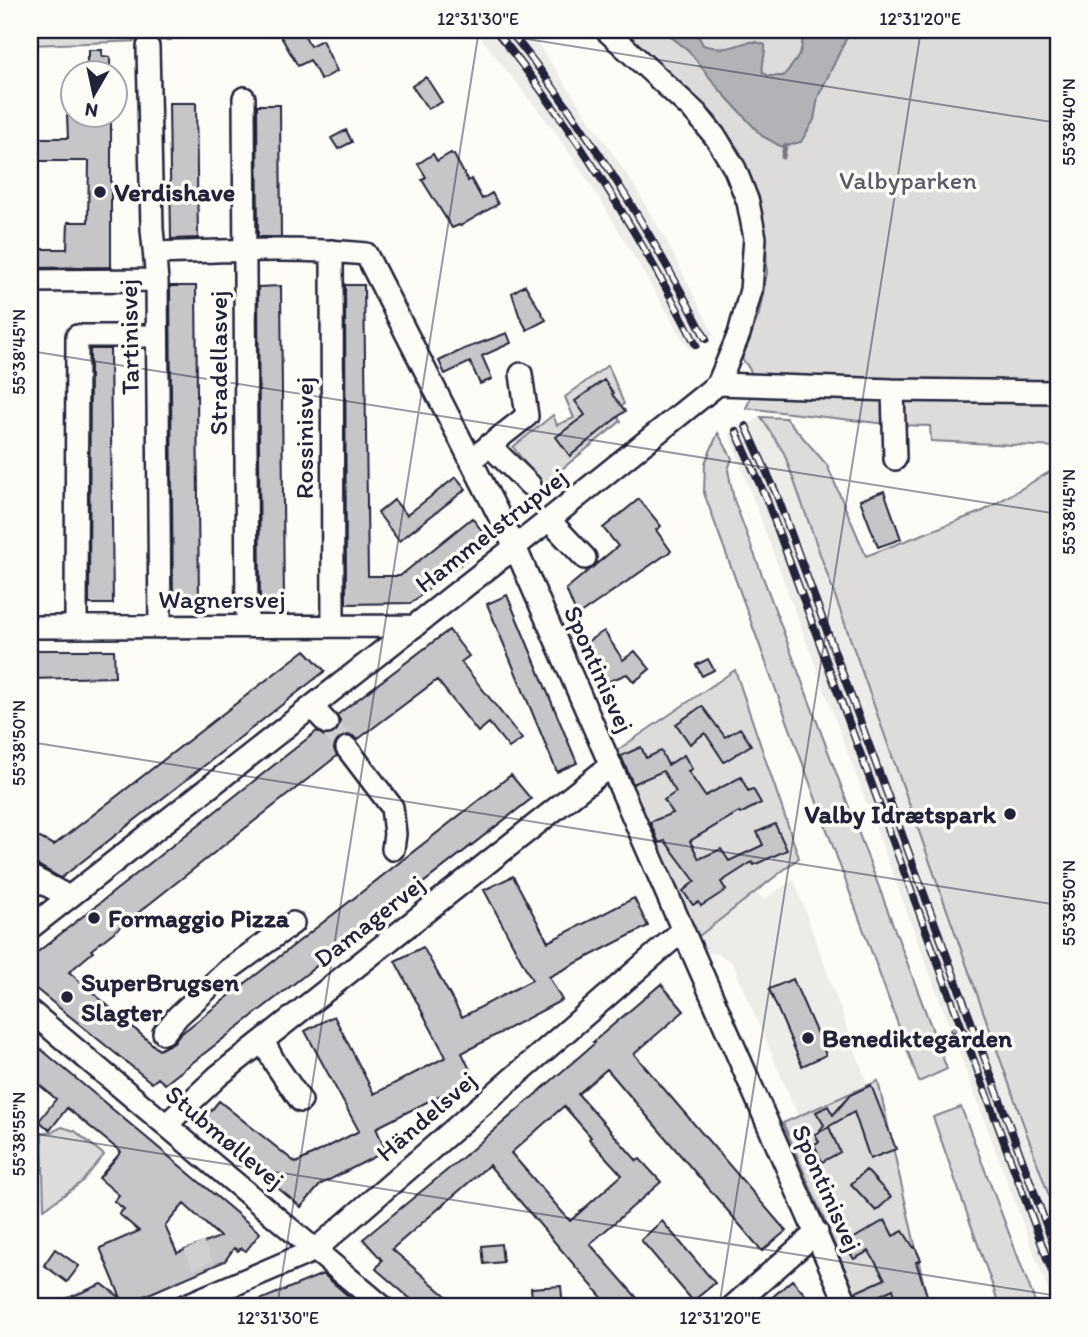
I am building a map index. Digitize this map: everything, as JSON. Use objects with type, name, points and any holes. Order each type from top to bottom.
[{"type":"street","points":[[606,30],[696,113],[718,139],[735,169],[748,202],[755,238],[751,290],[739,334],[718,384],[1058,392]]},
{"type":"street","name":"Tartinisvej","points":[[148,47],[152,229],[157,279],[160,627]]},
{"type":"street","name":"Stradellasvej","points":[[244,98],[247,626]]},
{"type":"street","name":"Spontinisvej","points":[[156,253],[245,250],[366,254],[515,547],[848,1307]]},
{"type":"street","name":"Rossinisvej","points":[[331,251],[333,626]]},
{"type":"street","points":[[30,281],[157,279]]},
{"type":"street","points":[[76,627],[76,336],[157,335]]},
{"type":"street","points":[[471,460],[527,416],[521,374]]},
{"type":"street","name":"Hammelstrupvej","points":[[30,928],[718,384]]},
{"type":"street","points":[[893,390],[895,459]]},
{"type":"street","points":[[489,445],[530,485]]},
{"type":"street","points":[[549,520],[585,558]]},
{"type":"street","name":"Wagnersvej","points":[[30,627],[415,626]]},
{"type":"street","points":[[312,706],[327,723]]},
{"type":"street","points":[[347,748],[393,807],[393,849]]},
{"type":"street","name":"Damagervej","points":[[166,1125],[201,1091],[611,765]]},
{"type":"street","points":[[30,876],[69,897]]},
{"type":"street","points":[[164,1032],[228,970],[293,923]]},
{"type":"street","name":"Händelsvej","points":[[183,1307],[315,1250],[683,930]]},
{"type":"street","name":"Stubmøllevej","points":[[30,1011],[380,1306]]},
{"type":"street","points":[[263,1041],[301,1101]]},
{"type":"street","points":[[732,1307],[817,1232]]},
{"type":"shaded area","points":[[475,30],[527,30],[534,38],[630,179],[665,238],[714,335],[689,349],[598,196],[556,133]]},
{"type":"shaded area","points":[[662,30],[701,30],[698,35],[703,45],[715,48],[750,42],[765,45],[763,73],[769,76],[783,76],[796,60],[802,44],[801,30],[847,30],[847,37],[818,97],[814,120],[801,142],[782,147],[762,136],[688,50]]},
{"type":"shaded area","points":[[761,417],[784,453],[1058,1221],[1058,1307],[1054,1307],[729,434]]},
{"type":"shaded area","name":"Benediktegården","points":[[794,880],[868,1086],[798,1116],[732,962],[717,953],[703,954],[690,933],[748,886],[764,899]]},
{"type":"green space","points":[[30,30],[174,30],[171,40],[30,45]]},
{"type":"green space","name":"Valbyparken","points":[[623,30],[1058,30],[1058,447],[931,441],[930,426],[896,425],[746,408],[752,395],[753,382],[742,359],[759,314],[767,273],[766,238],[755,188],[740,152],[715,116]]},
{"type":"green space","points":[[608,365],[624,404],[614,412],[621,421],[542,485],[513,447],[553,415],[557,425],[574,418],[565,397]]},
{"type":"green space","name":"Valby Idrætspark","points":[[761,417],[786,418],[827,465],[866,556],[983,511],[1058,467],[1058,1221],[784,453]]},
{"type":"green space","points":[[718,433],[732,458],[728,470],[734,500],[947,1069],[919,1082],[704,493],[705,463]]},
{"type":"green space","points":[[735,670],[799,858],[694,940],[616,751]]},
{"type":"green space","points":[[878,1081],[929,1307],[861,1307],[783,1123]]},
{"type":"green space","points":[[961,1107],[1037,1307],[1000,1307],[933,1117]]},
{"type":"green space","points":[[62,1127],[75,1131],[104,1155],[82,1182],[44,1209],[42,1133]]},
{"type":"building","points":[[277,30],[302,30],[310,46],[322,40],[337,71],[321,80],[310,60],[298,66]]},
{"type":"building","points":[[89,50],[102,50],[102,56],[110,57],[110,60],[87,60]]},
{"type":"building","points":[[426,77],[442,102],[428,109],[412,86]]},
{"type":"building","points":[[169,103],[196,103],[198,238],[171,239]]},
{"type":"building","points":[[257,105],[280,105],[281,237],[258,237]]},
{"type":"building","name":"Verdishave","points":[[68,130],[111,130],[111,267],[30,268],[30,249],[67,249],[68,222],[88,222],[89,161],[30,161],[30,138],[68,138]]},
{"type":"building","points":[[346,130],[352,142],[338,149],[331,138]]},
{"type":"building","points":[[451,153],[482,199],[492,193],[498,204],[452,228],[422,180],[426,177],[418,164],[433,154],[437,161]]},
{"type":"building","points":[[345,285],[364,285],[368,576],[400,576],[472,518],[490,541],[411,603],[346,604]]},
{"type":"building","points":[[525,285],[546,320],[527,330],[512,293]]},
{"type":"building","points":[[170,286],[196,286],[199,604],[173,605]]},
{"type":"building","points":[[281,286],[284,605],[260,605],[258,287]]},
{"type":"building","points":[[507,333],[511,343],[482,356],[492,379],[480,384],[470,362],[445,374],[439,361]]},
{"type":"building","points":[[90,349],[110,349],[113,604],[89,604]]},
{"type":"building","points":[[604,380],[625,411],[570,456],[556,437],[585,415],[575,401]]},
{"type":"building","points":[[456,477],[466,489],[399,541],[378,513],[394,500],[407,515]]},
{"type":"building","points":[[884,491],[901,539],[878,547],[860,500]]},
{"type":"building","points":[[639,499],[661,526],[656,530],[671,551],[577,616],[566,589],[618,546],[603,528]]},
{"type":"building","points":[[507,595],[577,763],[557,772],[487,604]]},
{"type":"building","points":[[449,630],[469,656],[461,662],[522,739],[509,748],[489,723],[478,732],[437,680],[357,740],[346,735],[339,738],[334,749],[337,756],[91,950],[93,952],[69,972],[159,1050],[174,1042],[178,1036],[511,775],[531,799],[165,1084],[158,1078],[152,1083],[30,984],[30,958],[317,731],[324,736],[335,733],[340,726],[337,715]]},
{"type":"building","points":[[604,631],[623,660],[635,651],[650,669],[634,682],[627,674],[597,686],[590,669],[599,665],[585,643]]},
{"type":"building","points":[[30,650],[114,650],[115,677],[30,679]]},
{"type":"building","points":[[305,650],[325,671],[61,878],[30,863],[30,833],[54,845]]},
{"type":"building","points":[[708,659],[714,670],[702,676],[696,665]]},
{"type":"building","points":[[702,706],[725,737],[740,728],[751,745],[724,762],[705,733],[690,744],[676,724]]},
{"type":"building","points":[[641,747],[646,758],[661,751],[668,765],[684,755],[692,769],[688,771],[705,796],[741,777],[748,791],[753,789],[761,803],[740,814],[739,812],[690,841],[699,859],[721,849],[729,861],[763,845],[757,832],[775,824],[787,850],[754,865],[752,862],[721,882],[726,890],[701,906],[698,902],[693,905],[683,891],[695,881],[665,841],[659,843],[650,822],[673,813],[664,800],[676,792],[663,771],[633,784],[621,756]]},
{"type":"building","points":[[513,876],[548,942],[634,898],[648,926],[549,977],[562,1000],[462,1053],[474,1078],[376,1128],[386,1151],[321,1184],[301,1207],[200,1124],[219,1101],[296,1163],[359,1131],[305,1031],[334,1016],[374,1094],[446,1057],[395,961],[423,947],[462,1017],[532,980],[484,890]]},
{"type":"building","points":[[793,979],[826,1055],[802,1066],[769,989]]},
{"type":"building","points":[[661,984],[684,1011],[634,1054],[786,1231],[762,1251],[607,1069],[578,1094],[637,1161],[640,1159],[661,1182],[590,1244],[645,1307],[610,1307],[489,1165],[392,1249],[459,1307],[420,1307],[376,1269],[382,1260],[363,1239],[462,1158],[595,1043],[593,1042]],"holes":[[[564,1106],[591,1137],[589,1139],[622,1175],[570,1221],[511,1153]]]},
{"type":"building","points":[[30,1040],[260,1233],[246,1251],[234,1248],[225,1261],[128,1303],[134,1307],[46,1307],[102,1284],[121,1298],[100,1248],[139,1231],[119,1214],[124,1209],[114,1201],[119,1195],[99,1178],[121,1152],[67,1108],[50,1130],[39,1121],[56,1099],[30,1077]],"holes":[[[184,1204],[220,1237],[177,1253],[165,1226]]]},
{"type":"building","points":[[871,1085],[896,1149],[870,1159],[854,1112],[821,1131],[824,1125],[816,1112],[828,1106],[833,1115],[850,1095]]},
{"type":"building","points":[[829,1127],[840,1152],[822,1162],[814,1144],[819,1142],[815,1134]]},
{"type":"building","points":[[866,1170],[891,1197],[876,1211],[851,1184]]},
{"type":"building","points":[[885,1220],[893,1236],[903,1231],[915,1247],[921,1260],[916,1262],[930,1304],[906,1307],[903,1298],[896,1300],[893,1289],[861,1304],[856,1292],[885,1279],[869,1251],[854,1259],[844,1244]]},
{"type":"building","points":[[662,1221],[715,1283],[693,1301],[641,1240]]},
{"type":"building","points":[[501,1244],[503,1262],[484,1264],[482,1246]]},
{"type":"building","points":[[55,1249],[79,1266],[67,1282],[44,1265]]},
{"type":"building","points":[[323,1274],[361,1307],[243,1307]]},
{"type":"building","points":[[792,1280],[816,1307],[775,1307],[769,1300]]},
{"type":"building","points":[[561,1286],[563,1307],[533,1307],[531,1288]]},
{"type":"waterway","points":[[783,157],[785,146]]},
{"type":"tunnel","points":[[327,723],[347,748]]},
{"type":"tunnel","points":[[194,1246],[205,1270]]},
{"type":"railway","points":[[495,30],[551,104],[603,182],[652,262],[696,345]]},
{"type":"railway","points":[[509,30],[564,103],[615,179],[706,339]]},
{"type":"railway","points":[[746,426],[776,493],[1058,1257]]},
{"type":"railway","points":[[736,431],[766,498],[1058,1288]]},
{"type":"place","name":"Verdishave","points":[[100,192]]},
{"type":"place","name":"Valby Idrætspark","points":[[1010,814]]},
{"type":"place","name":"Formaggio Pizza","points":[[94,918]]},
{"type":"place","name":"SuperBrugsen Slagter","points":[[67,997]]},
{"type":"place","name":"Benediktegården","points":[[808,1038]]}]
